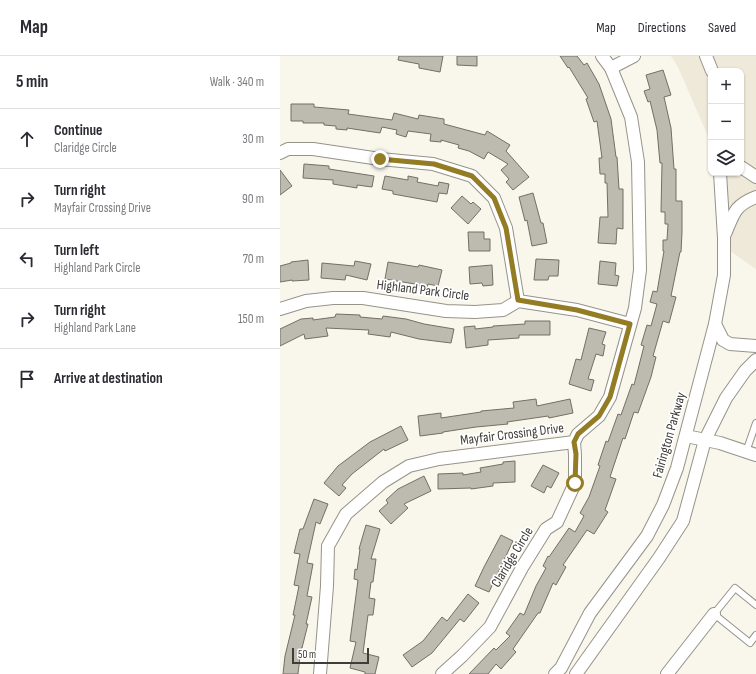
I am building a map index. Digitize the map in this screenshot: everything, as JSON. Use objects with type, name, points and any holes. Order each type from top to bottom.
[{"type":"street","name":"Mayfair Crossing Drive","points":[[320,674],[327,586],[328,546],[346,514],[383,482],[409,466],[439,459],[574,442],[578,434],[599,416],[610,397],[635,308],[640,270],[638,162],[631,117],[611,68],[602,56]]},
{"type":"street","points":[[611,68],[634,56]]},
{"type":"street","points":[[706,56],[711,68]]},
{"type":"street","points":[[280,153],[288,149],[313,149],[380,159],[434,164],[472,176],[494,198],[506,228],[518,300],[577,310],[630,324]]},
{"type":"street","points":[[744,169],[756,177]]},
{"type":"street","name":"Fairington Parkway","points":[[555,674],[561,668],[590,613],[647,536],[663,505],[677,468],[716,324],[724,275],[724,238],[720,176]]},
{"type":"street","points":[[724,238],[735,210],[746,201],[756,197]]},
{"type":"street","name":"Highland Park Circle","points":[[280,309],[306,301],[333,298],[363,298],[446,311],[475,312],[503,310],[518,300]]},
{"type":"street","points":[[716,324],[723,340],[730,344],[756,346]]},
{"type":"street","points":[[576,674],[659,558],[683,521],[705,440],[726,398],[756,360]]},
{"type":"street","points":[[686,436],[720,443],[751,454]]},
{"type":"street","name":"Claridge Circle","points":[[442,674],[490,627],[523,566],[546,529],[557,522],[575,483],[576,454],[574,442]]},
{"type":"street","points":[[667,674],[714,614]]},
{"type":"lane","points":[[751,454],[756,423]]},
{"type":"lane","points":[[756,605],[735,588],[714,614],[750,643],[756,635]]},
{"type":"shaded area","points":[[671,56],[756,56],[756,269],[720,244],[724,176],[744,176],[744,68],[708,68],[708,136],[678,67]]},
{"type":"building","points":[[399,56],[443,56],[440,72],[419,68],[419,64],[398,60]]},
{"type":"building","points":[[457,56],[477,56],[477,66],[457,65]]},
{"type":"building","points":[[560,56],[577,56],[584,65],[587,63],[599,84],[611,119],[617,157],[619,189],[623,189],[623,229],[617,228],[616,244],[598,243],[600,217],[608,217],[607,183],[605,183],[605,174],[600,174],[599,158],[602,158],[597,121],[594,122],[586,99],[588,98],[569,67],[568,68]]},
{"type":"building","points":[[663,70],[671,95],[664,97],[671,128],[674,169],[676,169],[676,201],[682,201],[681,252],[671,296],[676,297],[669,323],[663,321],[653,356],[656,357],[651,377],[638,413],[634,412],[625,439],[623,438],[610,477],[616,479],[605,510],[608,512],[594,534],[587,530],[563,565],[566,567],[556,585],[553,583],[540,613],[538,613],[513,649],[516,652],[501,669],[496,664],[488,674],[469,674],[494,648],[496,650],[510,636],[506,633],[520,613],[524,615],[536,586],[546,568],[543,566],[548,556],[549,557],[569,528],[575,532],[584,516],[580,513],[589,497],[600,466],[598,465],[606,441],[608,442],[618,414],[621,415],[632,384],[634,385],[644,346],[641,345],[647,325],[651,326],[657,304],[650,302],[653,291],[657,292],[664,251],[663,240],[667,240],[668,224],[665,224],[665,212],[661,212],[662,163],[660,163],[657,130],[650,101],[648,102],[644,91],[650,89],[646,75]]},
{"type":"building","points":[[291,104],[314,104],[314,107],[349,110],[348,114],[392,120],[394,113],[418,119],[419,115],[444,119],[444,124],[485,135],[487,131],[510,145],[506,151],[529,177],[513,190],[506,182],[509,179],[501,170],[508,164],[488,152],[484,159],[469,151],[458,148],[459,145],[441,140],[441,142],[430,141],[431,134],[408,131],[406,137],[396,134],[397,130],[382,127],[380,133],[347,128],[347,130],[336,129],[336,126],[324,125],[324,123],[303,123],[303,121],[291,121]]},
{"type":"building","points":[[304,164],[329,166],[329,169],[374,176],[372,187],[357,185],[357,188],[333,184],[333,180],[303,178]]},
{"type":"building","points":[[280,170],[292,186],[280,195]]},
{"type":"building","points":[[385,176],[408,180],[408,176],[418,178],[417,182],[438,186],[439,182],[449,184],[447,194],[439,193],[437,202],[393,194],[393,191],[382,189]]},
{"type":"building","points":[[533,193],[541,223],[543,223],[547,243],[532,246],[527,220],[525,221],[519,197]]},
{"type":"building","points":[[462,196],[471,204],[473,202],[481,209],[468,224],[451,208]]},
{"type":"building","points":[[468,232],[484,232],[484,239],[490,239],[490,251],[469,251]]},
{"type":"building","points":[[536,259],[559,260],[558,276],[549,276],[548,280],[534,280]]},
{"type":"building","points":[[308,260],[309,280],[280,282],[280,266],[291,262]]},
{"type":"building","points":[[355,261],[371,264],[367,280],[346,275],[345,280],[321,278],[322,263],[354,266]]},
{"type":"building","points":[[600,261],[616,263],[615,275],[619,276],[617,286],[598,284]]},
{"type":"building","points":[[388,262],[418,267],[419,265],[442,270],[438,286],[428,284],[427,288],[415,284],[385,279]]},
{"type":"building","points":[[492,265],[493,285],[483,286],[482,283],[470,284],[469,267]]},
{"type":"building","points":[[336,314],[360,315],[360,317],[382,319],[383,316],[454,329],[451,343],[419,339],[391,332],[390,337],[368,334],[369,330],[326,328],[328,336],[305,339],[304,334],[280,346],[280,329],[301,319],[313,318],[313,320],[335,317]]},
{"type":"building","points":[[525,321],[550,321],[550,335],[519,335],[519,338],[488,340],[488,345],[466,348],[464,327],[475,326],[475,329],[525,324]]},
{"type":"building","points":[[589,328],[606,332],[602,344],[605,345],[603,356],[596,354],[588,379],[594,380],[591,391],[569,384],[576,359],[581,360]]},
{"type":"building","points":[[536,399],[537,406],[570,399],[573,413],[549,418],[548,416],[507,422],[508,424],[476,427],[420,436],[418,416],[441,413],[441,418],[481,411],[514,408],[513,402]]},
{"type":"building","points":[[401,426],[408,440],[385,451],[384,449],[352,474],[342,485],[346,488],[339,496],[324,483],[338,466],[370,442]]},
{"type":"building","points":[[515,461],[515,482],[493,483],[493,486],[471,489],[438,489],[438,474],[463,473],[463,475],[481,472],[480,468],[503,464],[503,462]]},
{"type":"building","points":[[543,465],[559,473],[551,488],[547,486],[544,493],[531,486]]},
{"type":"building","points":[[424,476],[431,491],[404,504],[408,508],[391,524],[379,511],[388,503],[386,500],[398,489]]},
{"type":"building","points":[[314,499],[328,504],[320,524],[316,522],[307,563],[313,564],[307,596],[312,597],[306,624],[308,624],[301,648],[298,674],[283,674],[285,656],[295,615],[293,615],[299,586],[294,585],[300,554],[294,553],[300,529],[303,529]]},
{"type":"building","points":[[366,525],[380,529],[371,559],[376,559],[369,598],[375,599],[373,615],[368,615],[363,653],[379,657],[375,674],[365,674],[365,672],[350,668],[356,642],[350,641],[358,580],[354,579],[355,569],[357,570],[359,549]]},
{"type":"building","points":[[501,535],[513,541],[489,592],[475,586]]},
{"type":"building","points":[[468,594],[479,603],[464,622],[460,619],[432,653],[412,667],[403,655],[423,641],[442,617],[447,621]]},
{"type":"route","points":[[380,159],[434,164],[472,176],[494,198],[506,228],[518,300],[577,310],[630,324],[610,397],[599,416],[578,434],[574,442],[576,454],[575,483]]}]
